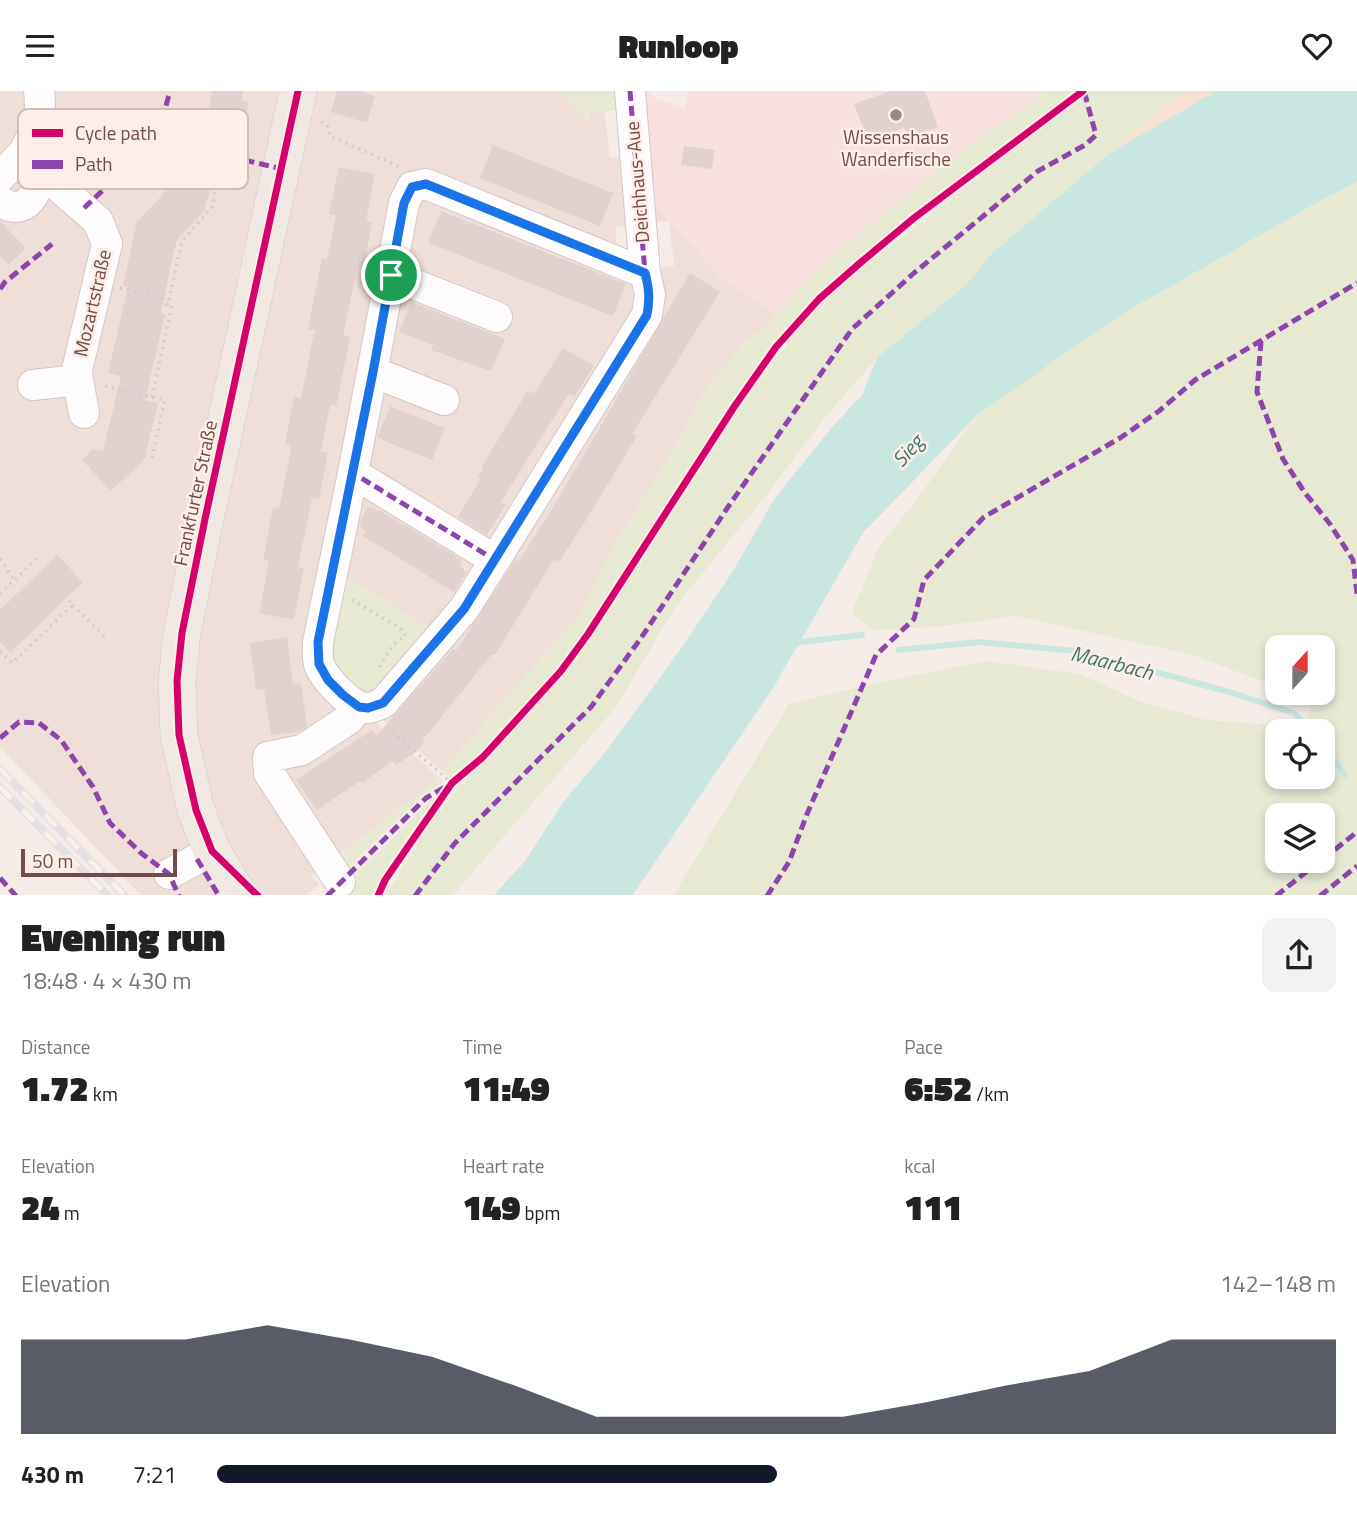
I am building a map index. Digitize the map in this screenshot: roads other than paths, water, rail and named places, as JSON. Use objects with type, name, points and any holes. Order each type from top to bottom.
[{"type":"main road","name":"Frankfurter Straße","points":[[239,895],[212,851],[196,810],[179,735],[177,681],[181,645],[205,519],[297,99]]},
{"type":"street","points":[[39,91],[40,109]]},
{"type":"street","name":"Deichhaus-Aue","points":[[340,882],[269,773],[268,757],[302,750],[364,708],[383,703],[429,650],[464,609],[647,315],[650,294],[645,273],[630,91]]},
{"type":"street","points":[[0,177],[18,158]]},
{"type":"street","name":"Deichhaus-Aue","points":[[391,275],[404,203],[412,187],[426,184],[645,273]]},
{"type":"street","points":[[0,201],[13,208],[20,208],[28,204],[36,189]]},
{"type":"street","name":"Mozartstraße","points":[[61,189],[98,221],[107,244],[77,370],[85,413]]},
{"type":"street","points":[[364,708],[328,680],[319,664],[318,642],[391,275],[497,317]]},
{"type":"street","points":[[373,372],[444,400]]},
{"type":"street","name":"Mozartstraße","points":[[33,385],[78,380]]},
{"type":"street","points":[[353,473],[495,560]]},
{"type":"street","points":[[169,874],[212,851]]},
{"type":"water","name":"Sieg","points":[[1216,91],[1357,91],[1357,182],[1119,316],[977,415],[863,533],[773,688],[633,895],[494,895],[525,861],[564,801],[604,754],[680,650],[733,571],[775,498],[833,426],[862,395],[877,358],[968,283],[991,254],[1110,153]]},
{"type":"waterway","name":"Maarbach","points":[[791,643],[862,635]]},
{"type":"waterway","name":"Maarbach","points":[[899,650],[979,642],[1077,651],[1226,691],[1294,713],[1300,719]]},
{"type":"waterway","name":"Maarbach","points":[[1335,760],[1345,775]]},
{"type":"railway","points":[[0,769],[124,895]]},
{"type":"railway","points":[[0,787],[107,895]]},
{"type":"place","name":"Wissenshaus Wanderfische","points":[[896,115]]}]
